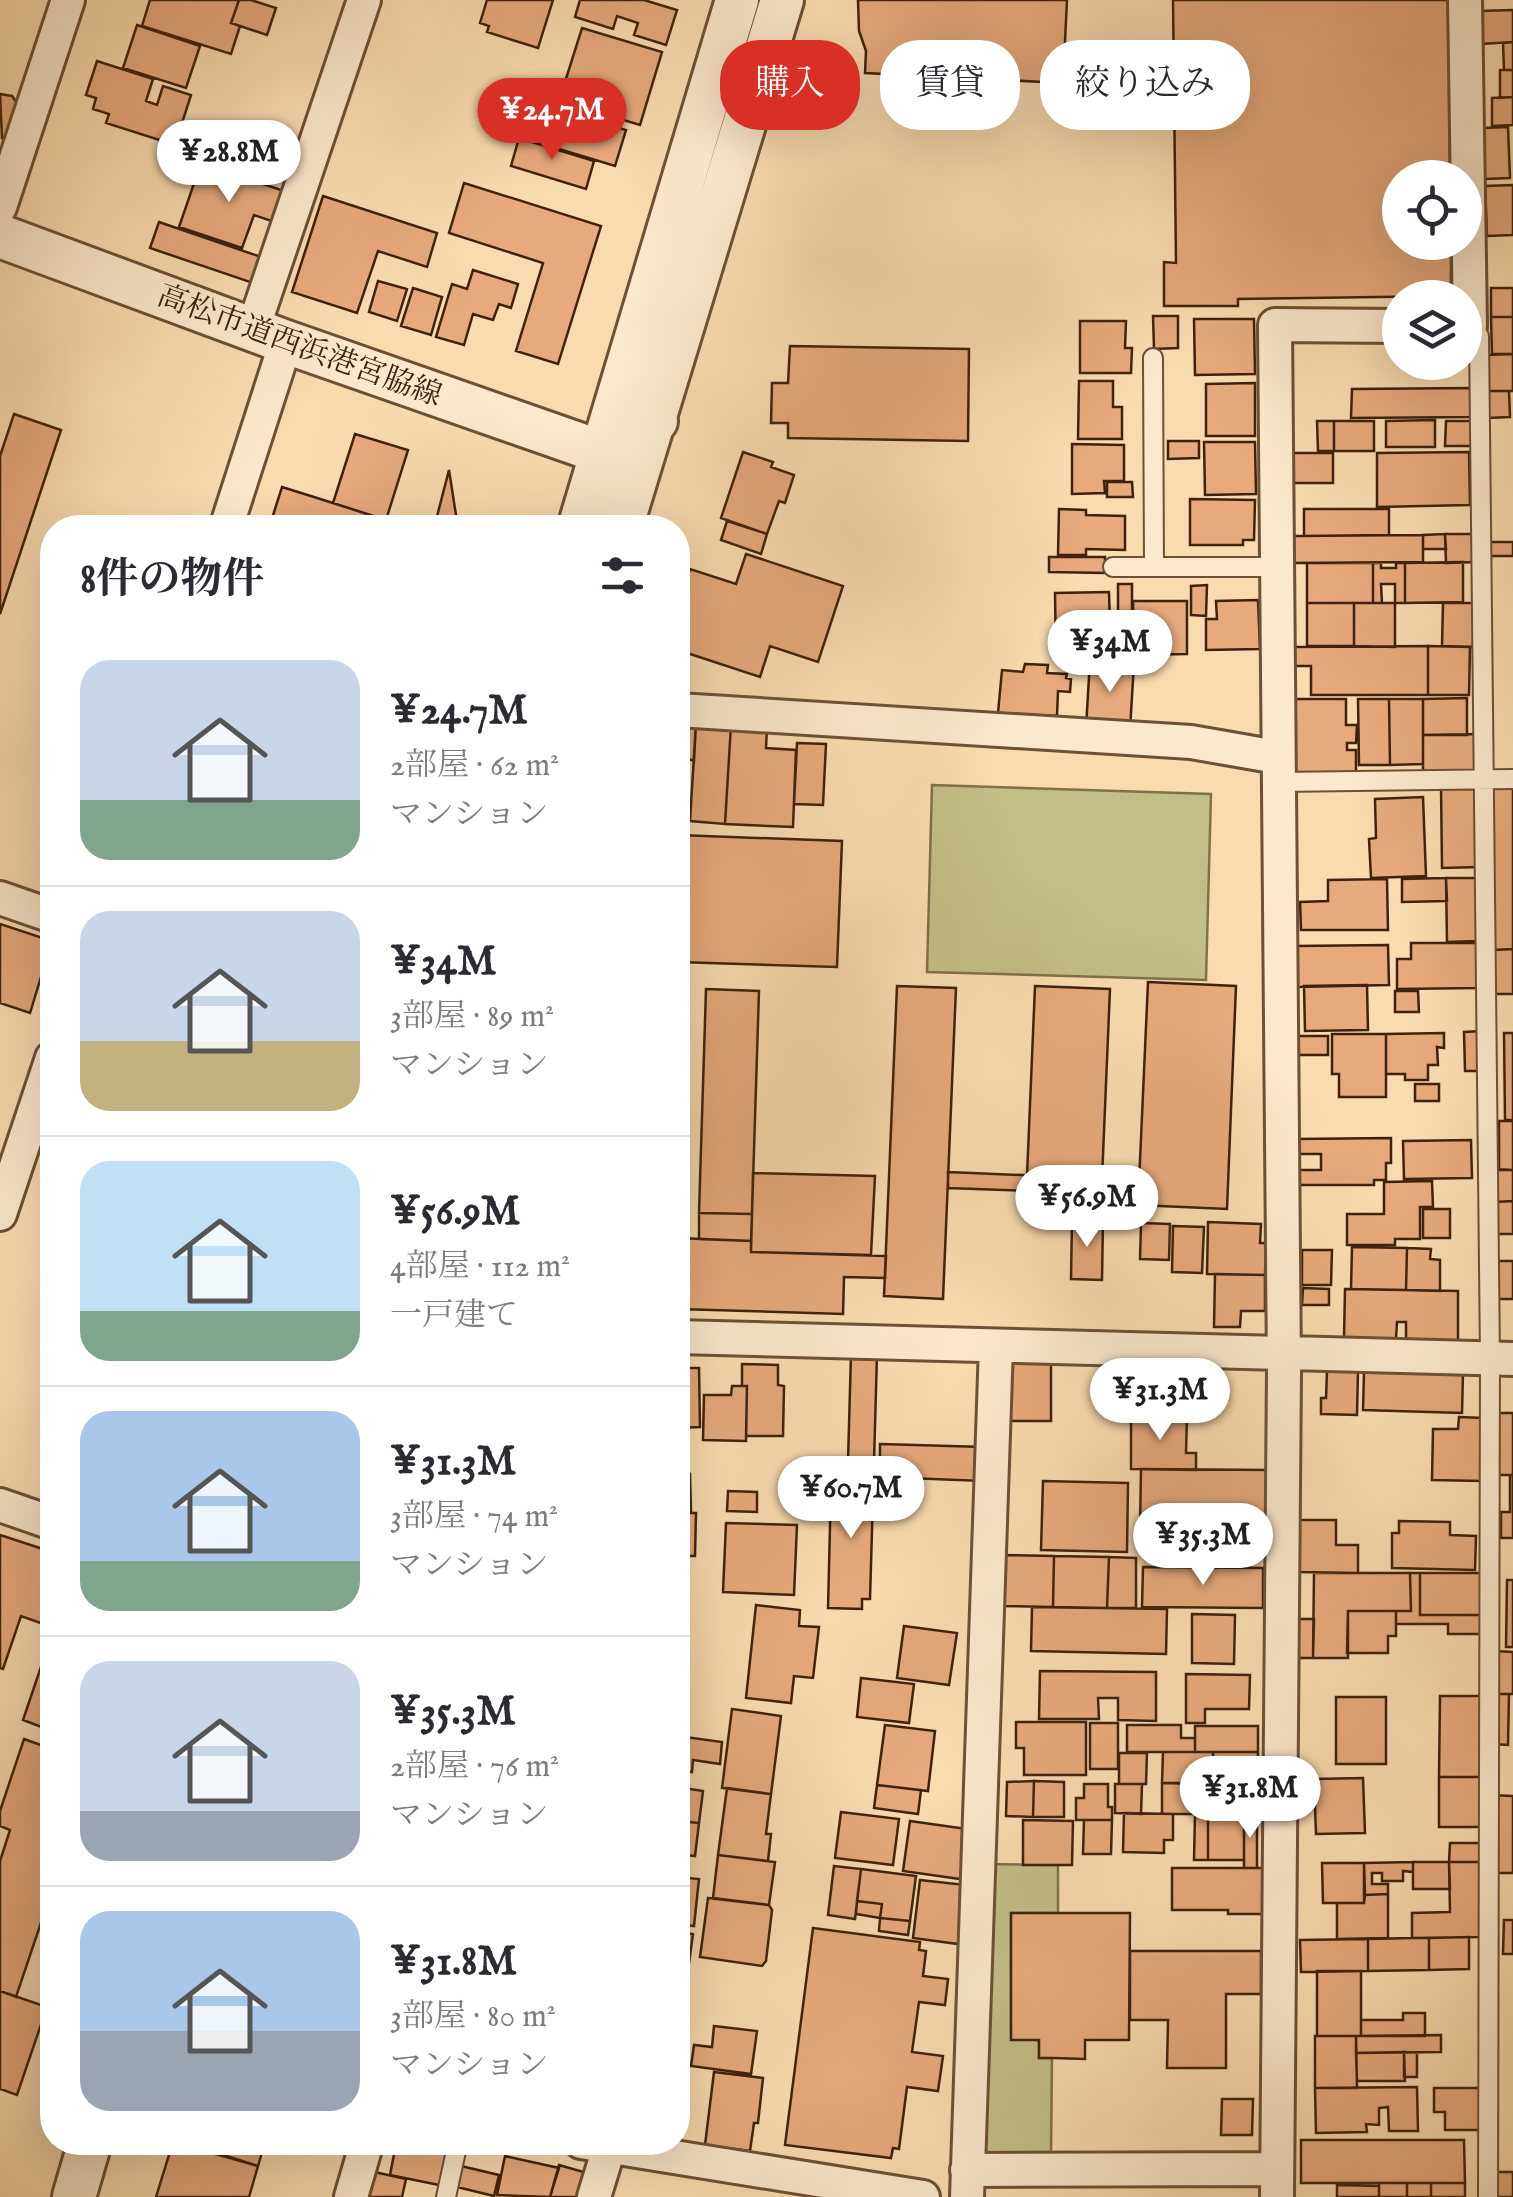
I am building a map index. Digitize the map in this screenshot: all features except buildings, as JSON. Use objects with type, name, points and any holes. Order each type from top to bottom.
[{"type":"street","points":[[0,207],[68,0]]},
{"type":"street","points":[[229,515],[270,336],[364,0]]},
{"type":"street","points":[[582,515],[736,0]]},
{"type":"street","points":[[625,515],[782,0]]},
{"type":"street","points":[[1464,0],[1467,280]]},
{"type":"street","name":"高松市道西浜港宮脇線","points":[[0,236],[600,452]]},
{"type":"street","points":[[996,1346],[967,2184],[1277,2183],[1284,1353],[1274,324],[1382,326]]},
{"type":"street","points":[[600,452],[617,453],[637,443],[656,421]]},
{"type":"street","points":[[600,452],[615,463],[625,515]]},
{"type":"street","points":[[690,711],[1191,742],[1277,769]]},
{"type":"street","points":[[0,898],[40,912]]},
{"type":"street","points":[[0,1214],[40,1094]]},
{"type":"street","points":[[690,1338],[1502,1359]]},
{"type":"street","points":[[0,1504],[40,1519]]},
{"type":"street","points":[[74,2197],[86,2155]]},
{"type":"street","points":[[102,2197],[113,2155]]},
{"type":"street","points":[[351,2197],[363,2155]]},
{"type":"street","points":[[594,2197],[595,2155]]},
{"type":"street","points":[[658,2155],[923,2197]]},
{"type":"lane","points":[[1153,358],[1154,567]]},
{"type":"lane","points":[[1479,380],[1484,780],[1502,1359],[1488,2197]]},
{"type":"lane","points":[[1113,568],[1276,567]]},
{"type":"lane","points":[[1277,769],[1513,779]]},
{"type":"lane","points":[[446,2197],[455,2155]]},
{"type":"shaded area","points":[[932,785],[1211,794],[1206,980],[927,972]]},
{"type":"shaded area","points":[[990,1864],[1058,1865],[1058,1913],[1011,1913],[1011,2039],[1039,2040],[1039,2058],[1052,2058],[1051,2155],[988,2155],[982,2146]]}]
